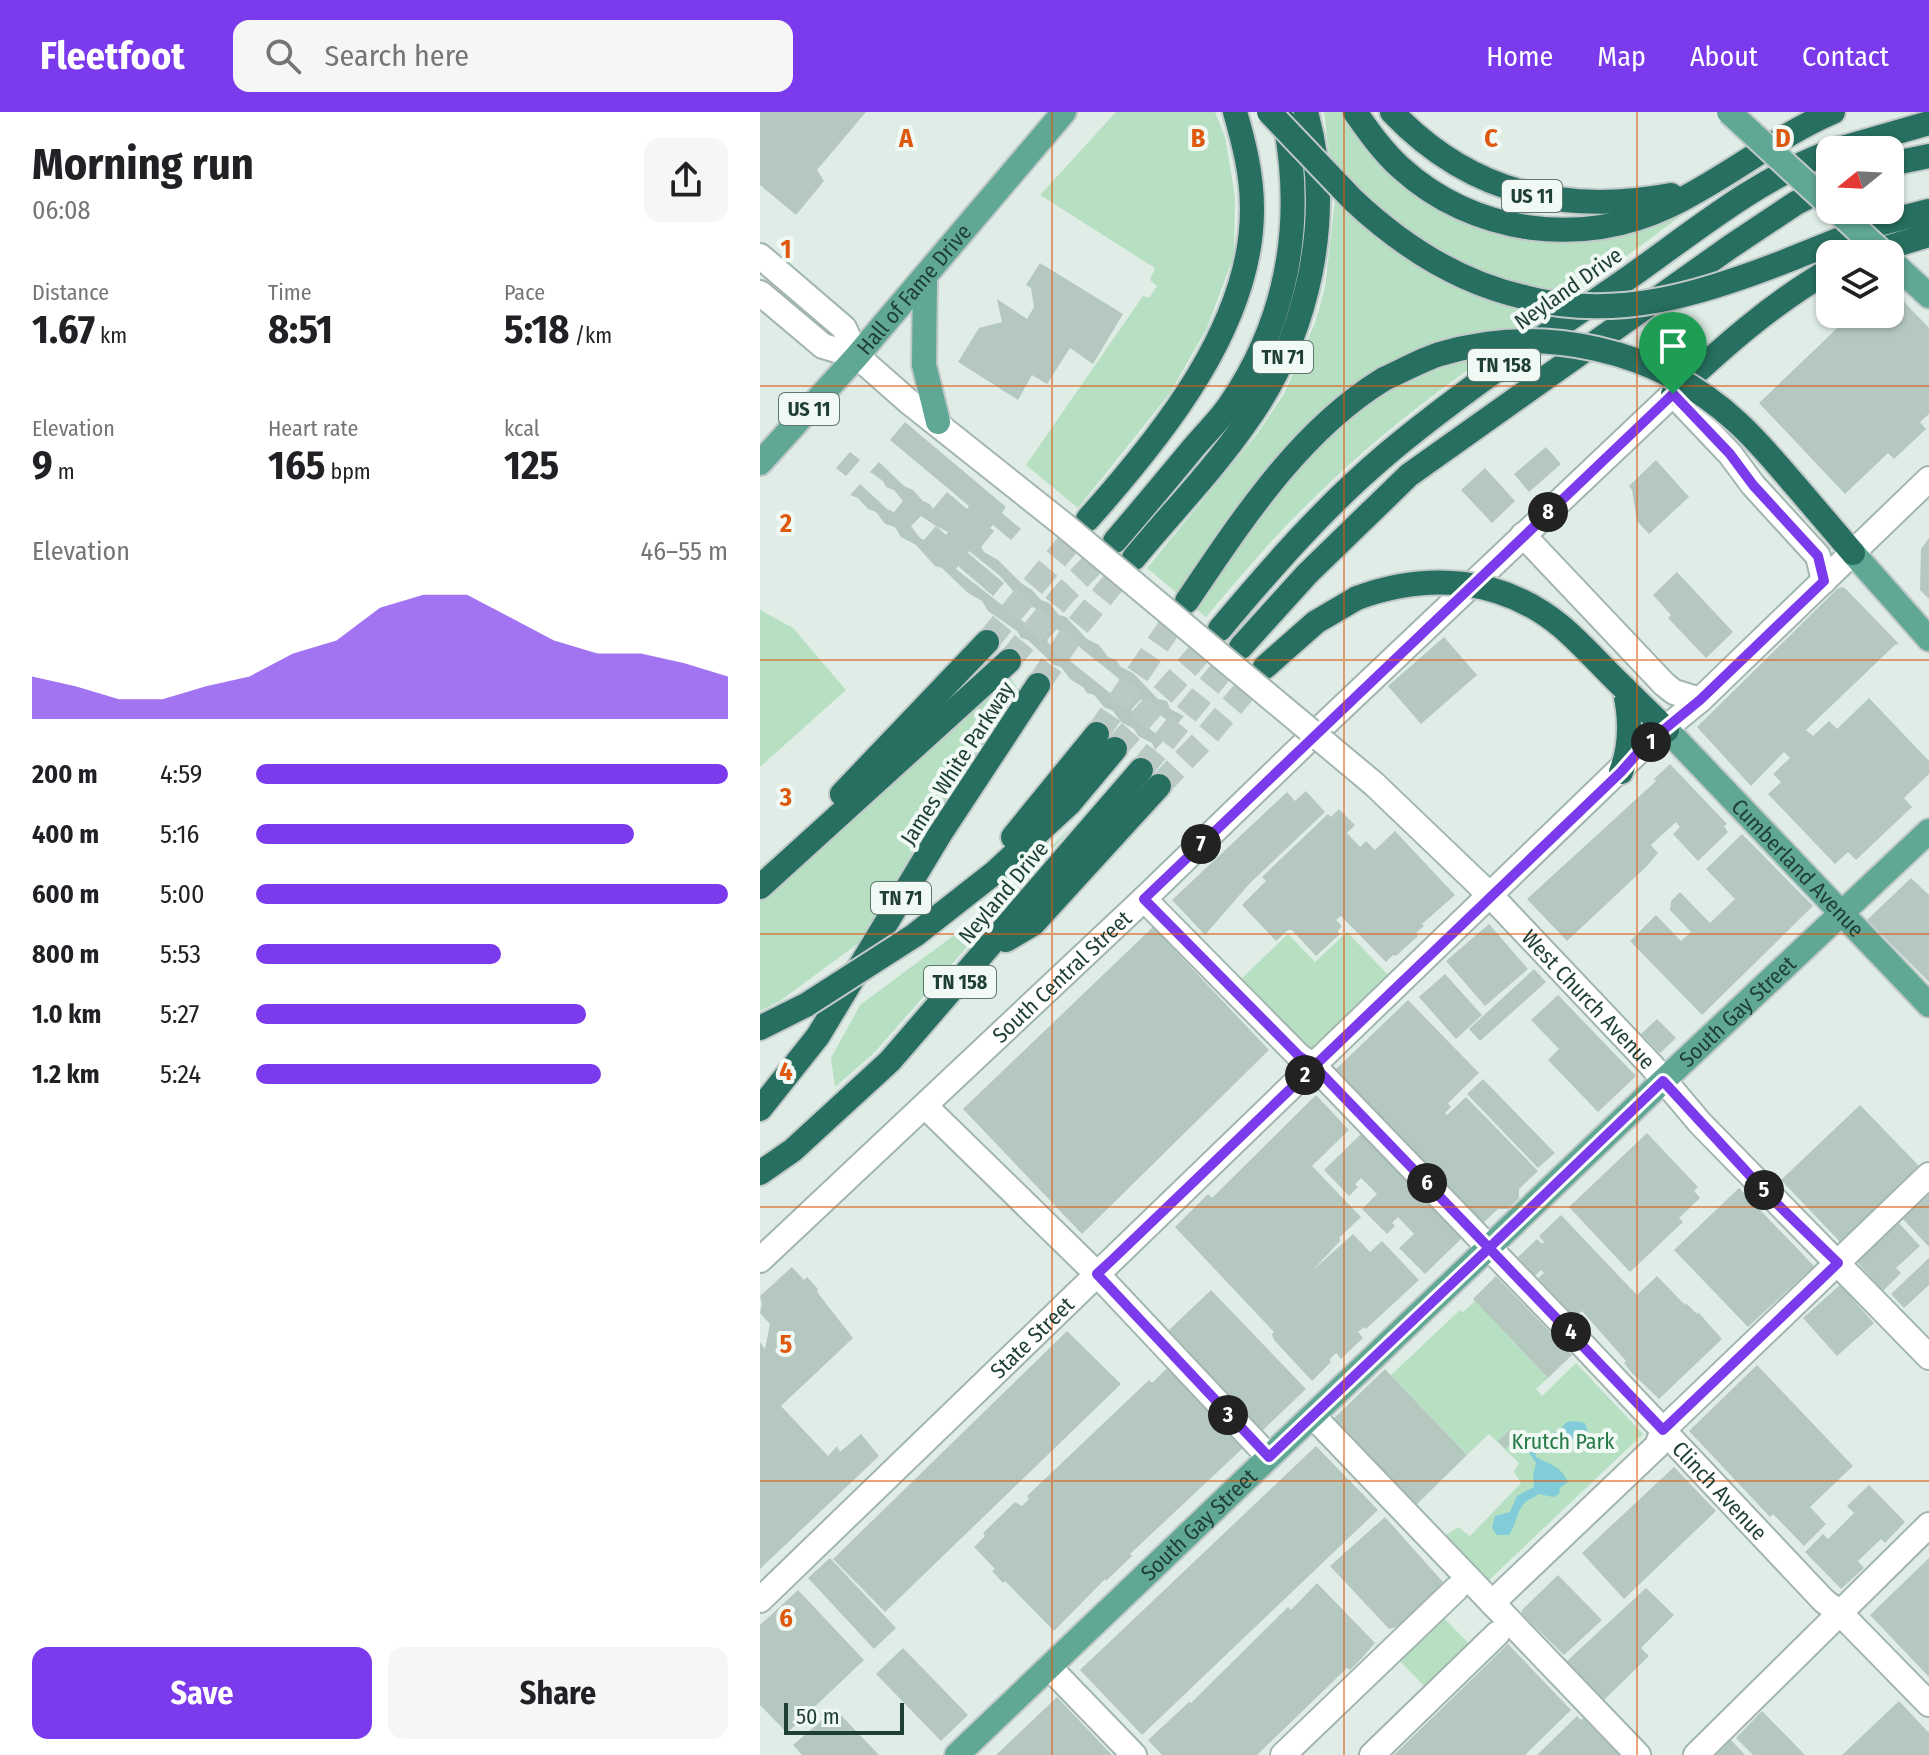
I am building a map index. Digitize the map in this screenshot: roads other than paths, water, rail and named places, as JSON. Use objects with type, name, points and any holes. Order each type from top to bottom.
[{"type":"highway","points":[[1076,522],[1184,399],[1220,335],[1245,268],[1252,208],[1247,155],[1235,112]]},
{"type":"highway","points":[[1269,112],[1353,200],[1409,247],[1464,278],[1542,302],[1592,306],[1655,303],[1702,293],[1878,224],[1929,211]]},
{"type":"highway","name":"TN 71","points":[[1115,541],[1228,407],[1263,347],[1275,319],[1286,281],[1294,204],[1292,165],[1282,112]]},
{"type":"highway","name":"TN 71","points":[[1134,558],[1247,421],[1272,381],[1296,330],[1316,243],[1316,178],[1306,112]]},
{"type":"highway","points":[[1355,112],[1380,146],[1401,168],[1427,188],[1455,206],[1519,226],[1565,230],[1615,225],[1670,206],[1696,191]]},
{"type":"highway","name":"US 11","points":[[1392,112],[1449,160],[1511,191],[1574,203],[1607,204],[1696,191],[1833,112]]},
{"type":"highway","name":"Neyland Drive","points":[[1884,136],[1929,123]]},
{"type":"highway","points":[[1904,161],[1929,156]]},
{"type":"highway","name":"Neyland Drive","points":[[1220,629],[1281,556],[1387,454],[1478,383],[1711,220],[1772,180],[1816,159]]},
{"type":"highway","name":"TN 158","points":[[1241,647],[1307,574],[1409,475],[1730,247],[1816,193]]},
{"type":"highway","points":[[1904,243],[1929,235]]},
{"type":"highway","points":[[1673,394],[1738,334],[1816,278]]},
{"type":"highway","points":[[1187,601],[1220,553],[1310,438],[1361,394],[1384,379],[1437,355],[1470,347],[1529,341],[1582,345],[1634,360],[1693,388],[1736,421],[1853,553]]},
{"type":"highway","points":[[1265,667],[1316,622],[1357,598],[1382,589],[1427,582],[1472,583],[1495,589],[1540,611],[1563,628],[1667,730]]},
{"type":"highway","points":[[760,879],[987,642]]},
{"type":"highway","name":"James White Parkway","points":[[760,887],[1009,661]]},
{"type":"highway","name":"James White Parkway","points":[[760,1109],[818,1036],[940,834],[1038,685]]},
{"type":"highway","points":[[1621,772],[1630,717],[1624,688]]},
{"type":"highway","name":"Neyland Drive","points":[[760,1028],[806,1005],[915,935],[946,910],[1106,742]]},
{"type":"highway","name":"Neyland Drive","points":[[760,1173],[793,1150],[890,1061],[1150,778]]},
{"type":"main road","name":"Hall of Fame Drive","points":[[760,463],[857,356],[1064,112]]},
{"type":"main road","points":[[1729,112],[1816,192]]},
{"type":"main road","points":[[1851,224],[1869,240]]},
{"type":"main road","points":[[1904,273],[1929,296]]},
{"type":"main road","points":[[925,277],[924,365],[938,422]]},
{"type":"main road","points":[[1853,553],[1929,639]]},
{"type":"main road","name":"Cumberland Avenue","points":[[1667,730],[1929,1005]]},
{"type":"main road","name":"South Gay Street","points":[[957,1755],[1929,831]]},
{"type":"street","points":[[760,256],[844,328],[857,356]]},
{"type":"street","points":[[760,293],[823,346],[857,356]]},
{"type":"street","name":"West Church Avenue","points":[[857,356],[938,422],[1076,522],[1374,784],[1491,896],[1758,1184],[1929,1357]]},
{"type":"street","points":[[1673,394],[1741,465],[1753,485],[1818,556],[1824,581]]},
{"type":"street","name":"South Central Street","points":[[760,1260],[1673,394]]},
{"type":"street","name":"State Street","points":[[760,1600],[1621,772],[1644,746],[1700,700],[1929,479]]},
{"type":"street","points":[[1523,535],[1664,684],[1674,692],[1700,700]]},
{"type":"street","name":"Clinch Avenue","points":[[1144,899],[1299,1056],[1314,1066],[1824,1601],[1840,1613],[1929,1704]]},
{"type":"street","points":[[925,1106],[1097,1274],[1269,1457]]},
{"type":"street","points":[[1492,1603],[1657,1446],[1663,1430],[1929,1175]]},
{"type":"street","points":[[1313,1416],[1638,1755]]},
{"type":"street","points":[[1696,1755],[1929,1525]]},
{"type":"street","points":[[1283,1755],[1456,1589]]},
{"type":"street","points":[[1372,1755],[1497,1634]]},
{"type":"street","points":[[1049,1667],[1134,1755]]},
{"type":"water","points":[[1574,1421],[1585,1423],[1588,1433],[1583,1439],[1551,1440],[1535,1451],[1536,1457],[1559,1469],[1568,1482],[1553,1497],[1539,1494],[1526,1501],[1509,1535],[1497,1535],[1492,1528],[1495,1516],[1510,1512],[1517,1496],[1534,1487],[1536,1463],[1529,1453],[1531,1443]]},
{"type":"tunnel","points":[[987,642],[1087,521]]},
{"type":"tunnel","points":[[1009,661],[1063,595],[1113,543]]},
{"type":"tunnel","points":[[1038,685],[1076,628],[1133,559]]},
{"type":"tunnel","points":[[1097,734],[1186,603]]},
{"type":"tunnel","points":[[1115,749],[1219,631]]},
{"type":"tunnel","points":[[1141,770],[1240,648]]},
{"type":"tunnel","points":[[1159,786],[1205,738],[1264,668]]},
{"type":"park label","name":"Krutch Park","points":[[1563,1441]]}]
